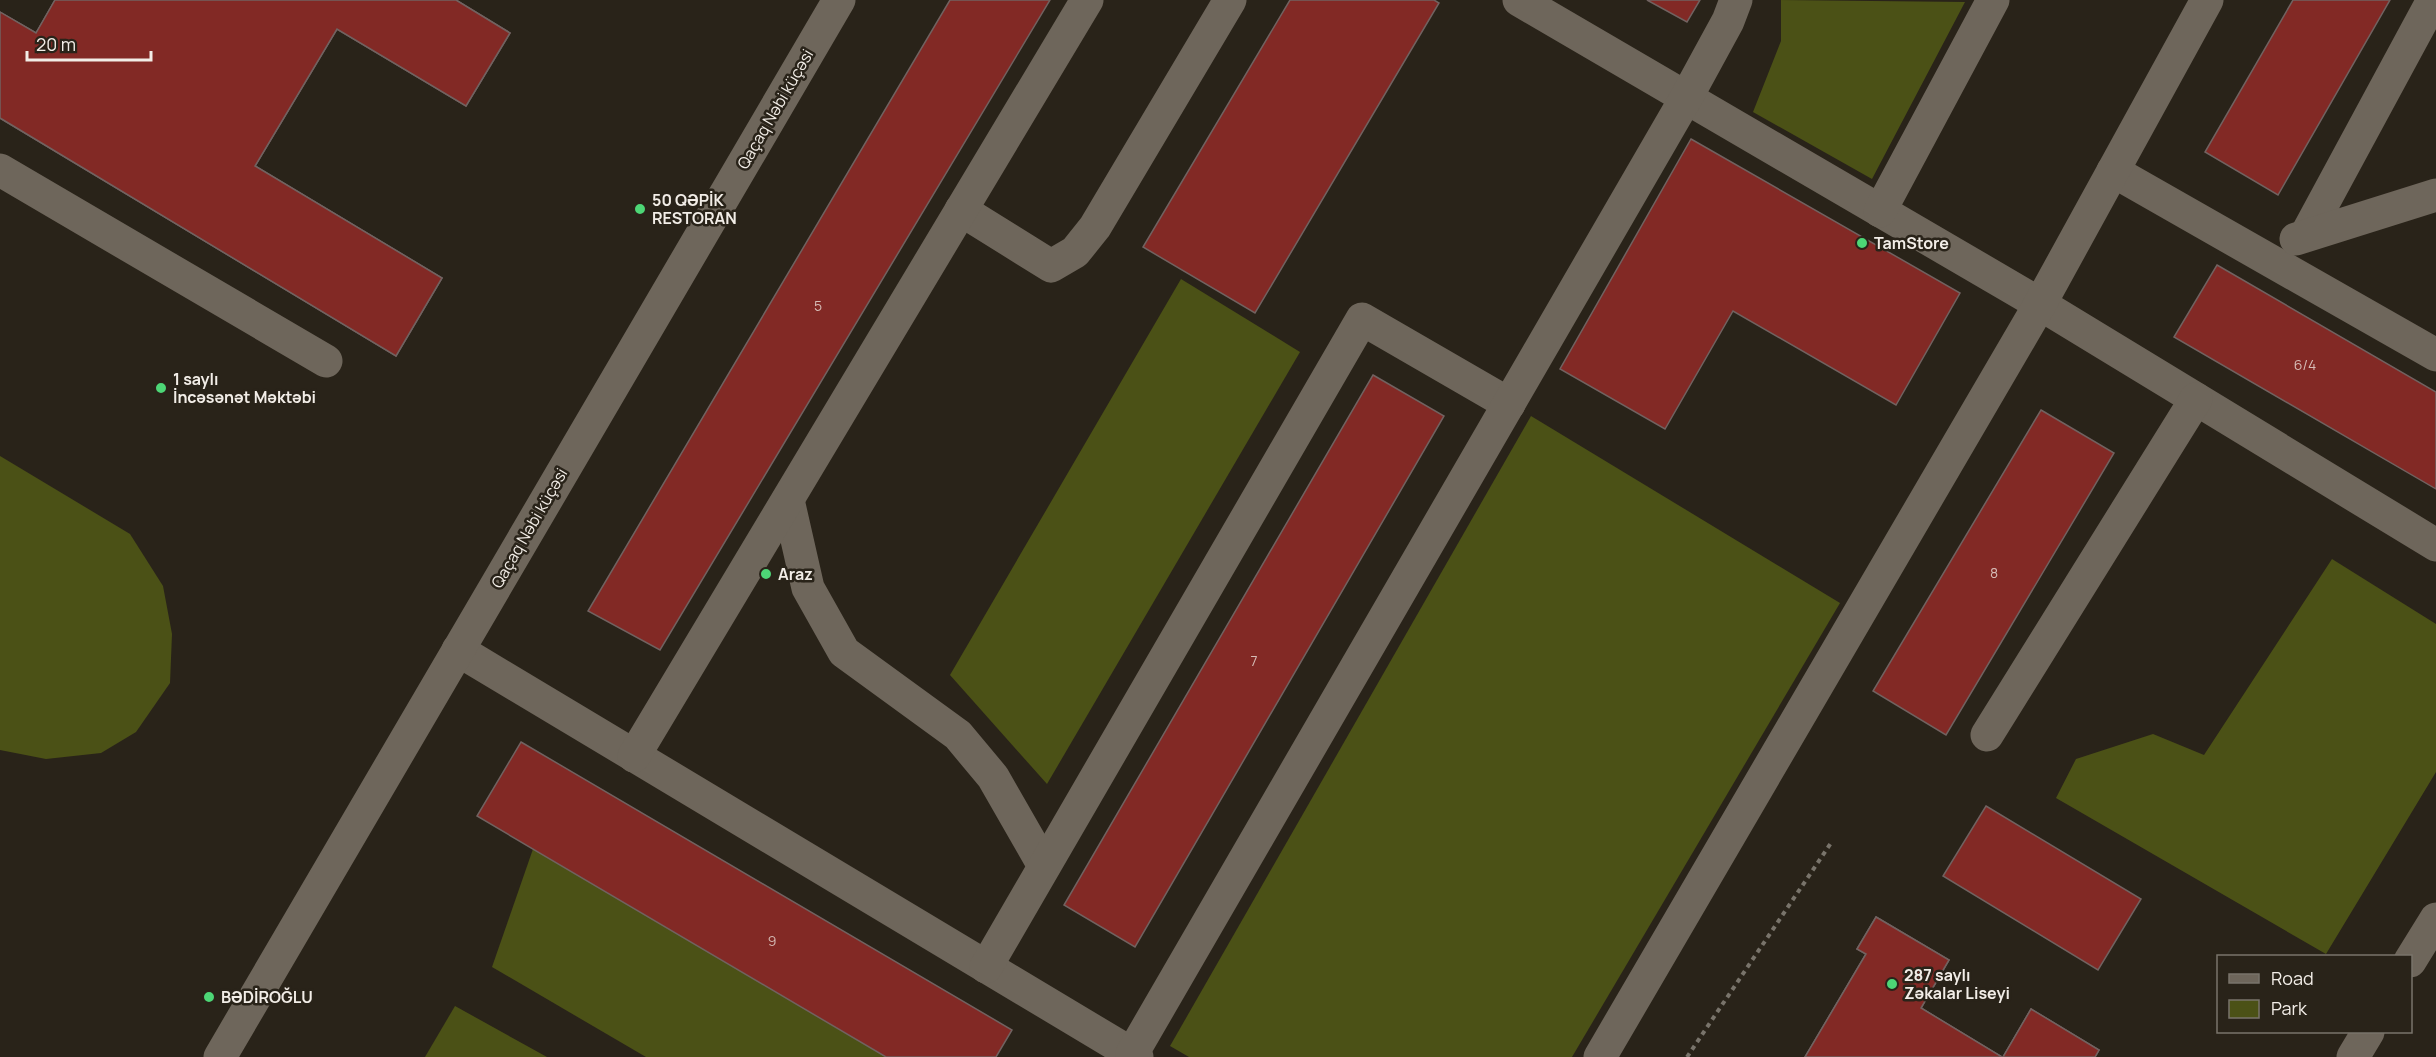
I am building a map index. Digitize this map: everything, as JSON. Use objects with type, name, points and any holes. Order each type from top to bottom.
[{"type":"street","name":"Qaçaq Nəbi küçəsi","points":[[220,1057],[839,0]]},
{"type":"street","points":[[634,756],[1087,0]]},
{"type":"street","points":[[961,210],[1052,266],[1075,252],[1095,227],[1230,0]]},
{"type":"street","points":[[1519,0],[2040,304],[2436,545]]},
{"type":"street","points":[[458,650],[1135,1056],[1686,98],[1728,21],[1736,0]]},
{"type":"street","points":[[1880,211],[1993,0]]},
{"type":"street","points":[[1600,1057],[2040,304],[2207,0]]},
{"type":"street","points":[[2307,235],[2433,0]]},
{"type":"street","points":[[0,170],[326,361]]},
{"type":"street","points":[[2113,171],[2436,356]]},
{"type":"street","points":[[2254,252],[2436,195]]},
{"type":"street","points":[[987,967],[1362,319],[1509,404]]},
{"type":"street","points":[[1987,735],[2196,399]]},
{"type":"street","points":[[788,500],[808,588],[844,652],[958,735],[993,777],[1044,866]]},
{"type":"street","points":[[2412,959],[2436,919]]},
{"type":"street","points":[[2353,1057],[2367,1033]]},
{"type":"path","points":[[1687,1057],[1831,843]]},
{"type":"green space","points":[[1781,0],[1965,2],[1872,179],[1753,112],[1781,41]]},
{"type":"green space","points":[[1181,279],[1300,352],[1047,784],[950,675]]},
{"type":"green space","points":[[1531,416],[1840,603],[1572,1057],[1189,1057],[1170,1046]]},
{"type":"green space","points":[[0,456],[130,534],[163,586],[172,634],[170,683],[136,732],[101,753],[46,759],[0,750]]},
{"type":"green space","points":[[2332,559],[2436,624],[2436,772],[2326,954],[2056,798],[2076,759],[2153,734],[2204,755]]},
{"type":"green space","points":[[533,849],[886,1057],[646,1057],[492,967]]},
{"type":"green space","points":[[455,1006],[547,1057],[425,1057]]},
{"type":"building","points":[[55,0],[116,0],[81,59],[199,130],[277,0],[456,0],[510,33],[466,106],[337,29],[255,166],[442,278],[396,356],[0,118],[0,12],[36,33]]},
{"type":"building","points":[[55,0],[456,0],[510,33],[466,106],[337,29],[255,166],[442,278],[396,356],[0,118],[0,12],[36,33]]},
{"type":"building","points":[[950,0],[1050,0],[660,650],[588,611]]},
{"type":"building","points":[[1290,0],[1434,0],[1439,3],[1255,313],[1143,247]]},
{"type":"building","points":[[1647,0],[1700,0],[1687,22]]},
{"type":"building","points":[[2293,0],[2390,0],[2278,195],[2205,152]]},
{"type":"building","points":[[1691,139],[1960,293],[1896,405],[1733,311],[1665,429],[1560,369]]},
{"type":"building","points":[[2217,265],[2436,392],[2436,489],[2174,337]]},
{"type":"building","points":[[1373,375],[1444,416],[1135,947],[1064,905]]},
{"type":"building","points":[[2041,410],[2114,453],[1946,735],[1873,691]]},
{"type":"building","points":[[521,742],[1012,1030],[996,1057],[886,1057],[477,816]]},
{"type":"building","points":[[1986,806],[2141,899],[2098,970],[1943,876]]},
{"type":"building","name":"287 saylı Zəkalar Liseyi","points":[[1876,917],[1949,960],[1921,1008],[2002,1057],[1957,1057],[1909,1029],[1892,1057],[1805,1057],[1866,954],[1857,949]]},
{"type":"building","name":"287 saylı Zəkalar Liseyi","points":[[1876,917],[1949,960],[1921,1008],[2002,1057],[1805,1057],[1866,954],[1857,949]]},
{"type":"building","name":"287 saylı Zəkalar Liseyi","points":[[2031,1009],[2099,1050],[2095,1057],[2003,1057]]},
{"type":"building","name":"287 saylı Zəkalar Liseyi","points":[[2031,1009],[2099,1050],[2095,1057],[2003,1057]]},
{"type":"place","name":"50 QƏPİK RESTORAN","points":[[640,209]]},
{"type":"place","name":"TamStore","points":[[1862,243]]},
{"type":"place","name":"1 saylı İncəsənət Məktəbi","points":[[161,388]]},
{"type":"place","name":"Araz","points":[[766,574]]},
{"type":"place","name":"287 saylı Zəkalar Liseyi","points":[[1892,984]]},
{"type":"place","name":"BƏDİROĞLU","points":[[209,997]]}]
